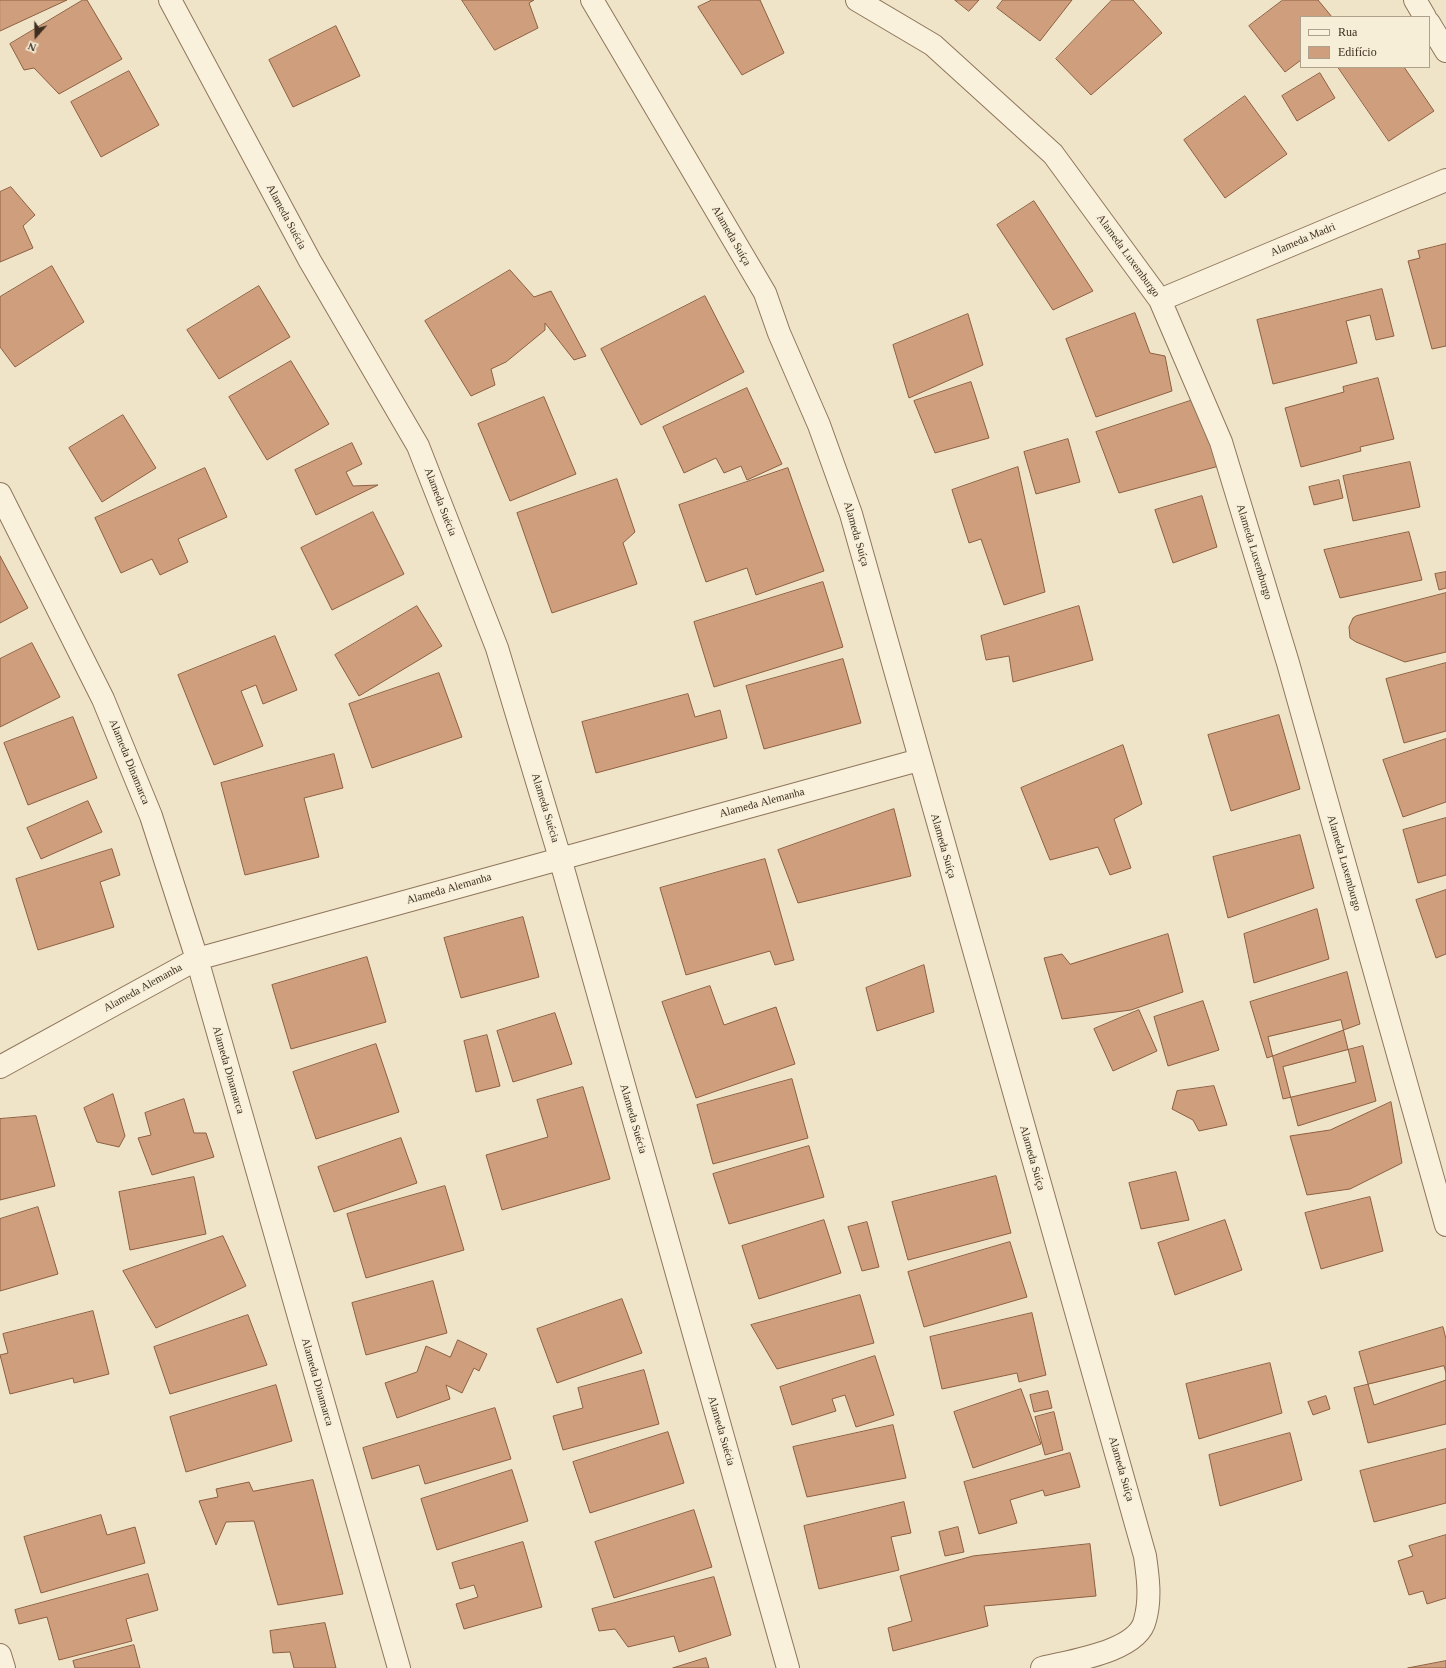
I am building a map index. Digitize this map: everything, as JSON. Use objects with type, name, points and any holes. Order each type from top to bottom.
[{"type":"street","name":"Alameda Suécia","points":[[170,0],[310,261],[418,446],[497,648],[560,858],[788,1668]]},
{"type":"street","name":"Alameda Suíça","points":[[592,0],[765,294],[779,333],[819,425],[851,514],[919,760],[1145,1556],[1149,1589],[1145,1621],[1135,1637],[1118,1648],[1042,1668]]},
{"type":"street","name":"Alameda Luxemburgo","points":[[858,0],[933,46],[1052,154],[1160,300],[1221,442],[1288,663],[1446,1225]]},
{"type":"street","points":[[1415,0],[1425,16]]},
{"type":"street","points":[[1430,25],[1446,51]]},
{"type":"street","name":"Alameda Madri","points":[[1160,300],[1446,180]]},
{"type":"street","name":"Alameda Dinamarca","points":[[0,494],[103,699],[151,816],[197,959],[399,1668]]},
{"type":"street","name":"Alameda Alemanha","points":[[0,1067],[197,959],[919,760]]},
{"type":"street","points":[[0,1655],[4,1668]]},
{"type":"building","points":[[0,0],[67,0],[0,31]]},
{"type":"building","points":[[83,0],[87,0],[122,59],[59,94],[34,68],[24,70],[10,44]]},
{"type":"building","points":[[462,0],[534,0],[529,3],[538,28],[495,50]]},
{"type":"building","points":[[712,0],[760,0],[784,53],[742,75],[698,7]]},
{"type":"building","points":[[955,0],[979,0],[969,11]]},
{"type":"building","points":[[1003,0],[1072,0],[1040,41],[997,8]]},
{"type":"building","points":[[1112,0],[1133,0],[1162,33],[1091,95],[1056,59]]},
{"type":"building","points":[[1283,0],[1318,0],[1331,16],[1300,16],[1300,61],[1285,72],[1249,26]]},
{"type":"building","points":[[336,26],[360,76],[293,107],[269,60]]},
{"type":"building","points":[[1339,68],[1405,68],[1434,111],[1389,141]]},
{"type":"building","points":[[129,71],[159,125],[101,157],[71,102]]},
{"type":"building","points":[[1320,73],[1335,98],[1297,121],[1282,96]]},
{"type":"building","points":[[1245,96],[1287,154],[1225,198],[1184,140]]},
{"type":"building","points":[[11,187],[35,215],[23,226],[33,248],[0,262],[0,192]]},
{"type":"building","points":[[1034,201],[1093,291],[1053,310],[997,225]]},
{"type":"building","points":[[1446,244],[1446,346],[1432,349],[1408,261],[1420,258],[1418,251]]},
{"type":"building","points":[[52,266],[84,322],[15,367],[0,347],[0,297]]},
{"type":"building","points":[[510,270],[534,297],[551,291],[586,356],[574,360],[545,323],[545,330],[506,362],[491,369],[495,385],[471,396],[425,321]]},
{"type":"building","points":[[259,286],[290,337],[219,379],[187,330]]},
{"type":"building","points":[[1382,289],[1394,336],[1376,340],[1370,315],[1346,321],[1357,363],[1273,384],[1257,320]]},
{"type":"building","points":[[705,296],[744,372],[641,425],[601,349]]},
{"type":"building","points":[[1135,313],[1150,353],[1165,356],[1172,391],[1096,417],[1066,339]]},
{"type":"building","points":[[968,314],[983,365],[909,398],[893,345]]},
{"type":"building","points":[[291,361],[329,424],[267,460],[229,397]]},
{"type":"building","points":[[1378,378],[1394,439],[1360,447],[1361,451],[1301,467],[1285,408],[1344,392],[1343,387]]},
{"type":"building","points":[[971,382],[989,438],[935,453],[914,401]]},
{"type":"building","points":[[747,388],[782,464],[747,480],[741,466],[724,473],[716,458],[684,473],[663,427]]},
{"type":"building","points":[[544,397],[576,474],[510,501],[478,424]]},
{"type":"building","points":[[1196,399],[1219,466],[1119,493],[1096,432]]},
{"type":"building","points":[[123,415],[156,468],[102,502],[69,448]]},
{"type":"building","points":[[1068,439],[1080,482],[1036,494],[1024,452]]},
{"type":"building","points":[[352,443],[362,464],[346,472],[353,486],[378,485],[316,515],[295,470]]},
{"type":"building","points":[[1410,462],[1420,507],[1353,521],[1343,476]]},
{"type":"building","points":[[1018,467],[1045,592],[1004,605],[981,539],[969,543],[952,490]]},
{"type":"building","points":[[205,468],[227,517],[178,539],[188,562],[160,575],[152,559],[121,573],[95,518]]},
{"type":"building","points":[[788,468],[824,571],[756,595],[747,568],[706,582],[679,505]]},
{"type":"building","points":[[617,479],[635,532],[623,543],[637,584],[552,613],[517,513]]},
{"type":"building","points":[[1339,480],[1343,498],[1314,505],[1309,487]]},
{"type":"building","points":[[1202,496],[1217,547],[1173,563],[1155,510]]},
{"type":"building","points":[[373,512],[404,574],[332,610],[301,548]]},
{"type":"building","points":[[1409,532],[1422,580],[1340,598],[1324,550]]},
{"type":"building","points":[[0,556],[28,608],[0,623]]},
{"type":"building","points":[[1446,572],[1446,588],[1439,590],[1435,574]]},
{"type":"building","points":[[823,582],[843,647],[714,687],[694,622]]},
{"type":"building","points":[[1446,593],[1446,652],[1405,662],[1356,642],[1350,638],[1349,627],[1353,618],[1356,616]]},
{"type":"building","points":[[417,606],[442,646],[359,696],[335,655]]},
{"type":"building","points":[[1079,606],[1093,660],[1013,682],[1009,656],[986,660],[981,636]]},
{"type":"building","points":[[275,636],[297,690],[263,704],[256,685],[241,691],[263,746],[214,765],[178,675]]},
{"type":"building","points":[[32,643],[60,697],[0,727],[0,659]]},
{"type":"building","points":[[843,659],[861,723],[764,749],[746,686]]},
{"type":"building","points":[[1446,663],[1446,731],[1404,743],[1386,679]]},
{"type":"building","points":[[439,673],[462,737],[372,768],[349,704]]},
{"type":"building","points":[[688,694],[695,717],[720,710],[727,738],[596,773],[582,722]]},
{"type":"building","points":[[1279,715],[1300,789],[1231,811],[1208,735]]},
{"type":"building","points":[[73,717],[97,778],[28,805],[4,743]]},
{"type":"building","points":[[1446,739],[1446,802],[1403,817],[1383,760]]},
{"type":"building","points":[[1123,745],[1142,804],[1114,819],[1131,868],[1110,875],[1098,847],[1050,860],[1021,788]]},
{"type":"building","points":[[334,754],[343,788],[304,798],[319,857],[245,875],[221,783]]},
{"type":"building","points":[[88,801],[102,832],[41,859],[27,828]]},
{"type":"building","points":[[894,809],[911,876],[798,903],[778,850]]},
{"type":"building","points":[[1446,818],[1446,875],[1418,883],[1403,830]]},
{"type":"building","points":[[1300,835],[1314,888],[1228,918],[1213,857]]},
{"type":"building","points":[[112,849],[120,875],[100,882],[114,927],[38,950],[16,879]]},
{"type":"building","points":[[765,859],[794,960],[775,965],[770,951],[686,975],[660,888]]},
{"type":"building","points":[[1446,890],[1446,954],[1436,958],[1416,900]]},
{"type":"building","points":[[1317,909],[1329,959],[1254,983],[1244,934]]},
{"type":"building","points":[[523,917],[539,977],[461,998],[444,938]]},
{"type":"building","points":[[1168,934],[1183,992],[1131,1010],[1062,1019],[1044,958],[1062,954],[1070,964]]},
{"type":"building","points":[[367,957],[386,1022],[291,1049],[272,985]]},
{"type":"building","points":[[924,965],[934,1012],[877,1031],[866,988]]},
{"type":"building","points":[[1347,972],[1360,1024],[1267,1058],[1250,1002]]},
{"type":"building","points":[[710,986],[724,1025],[776,1007],[795,1064],[696,1098],[662,1002]]},
{"type":"building","points":[[1203,1001],[1219,1050],[1168,1066],[1154,1017]]},
{"type":"building","points":[[1139,1010],[1157,1051],[1113,1071],[1094,1029]]},
{"type":"building","points":[[555,1013],[572,1064],[513,1082],[497,1031]]},
{"type":"building","points":[[1341,1020],[1356,1082],[1283,1099],[1268,1037]]},
{"type":"building","points":[[487,1035],[500,1086],[476,1092],[464,1041]]},
{"type":"building","points":[[376,1044],[399,1112],[316,1139],[293,1072]]},
{"type":"building","points":[[1363,1046],[1376,1101],[1298,1126],[1283,1067]]},
{"type":"building","points":[[792,1079],[808,1138],[713,1164],[697,1105]]},
{"type":"building","points":[[1214,1086],[1227,1125],[1199,1131],[1193,1120],[1172,1109],[1177,1091]]},
{"type":"building","points":[[583,1087],[610,1179],[502,1210],[486,1155],[548,1137],[537,1100]]},
{"type":"building","points":[[113,1094],[125,1136],[119,1147],[97,1142],[84,1108]]},
{"type":"building","points":[[184,1099],[194,1133],[206,1133],[214,1157],[152,1175],[138,1138],[151,1135],[145,1113]]},
{"type":"building","points":[[1391,1102],[1402,1163],[1350,1189],[1307,1195],[1290,1136],[1330,1130]]},
{"type":"building","points":[[36,1116],[55,1186],[0,1200],[0,1119]]},
{"type":"building","points":[[401,1138],[417,1183],[334,1212],[318,1167]]},
{"type":"building","points":[[809,1146],[824,1197],[729,1224],[713,1174]]},
{"type":"building","points":[[1176,1172],[1189,1220],[1141,1229],[1129,1183]]},
{"type":"building","points":[[996,1176],[1011,1233],[908,1260],[892,1202]]},
{"type":"building","points":[[194,1177],[206,1234],[130,1250],[119,1192]]},
{"type":"building","points":[[445,1186],[464,1250],[366,1278],[347,1214]]},
{"type":"building","points":[[1370,1197],[1383,1251],[1321,1269],[1305,1213]]},
{"type":"building","points":[[38,1207],[58,1274],[0,1291],[0,1219]]},
{"type":"building","points":[[824,1220],[841,1273],[759,1299],[742,1246]]},
{"type":"building","points":[[1225,1220],[1242,1270],[1175,1295],[1158,1243]]},
{"type":"building","points":[[867,1222],[879,1267],[862,1271],[848,1227]]},
{"type":"building","points":[[223,1236],[246,1286],[156,1328],[123,1271]]},
{"type":"building","points":[[1010,1242],[1027,1297],[924,1327],[908,1272]]},
{"type":"building","points":[[433,1281],[447,1333],[366,1355],[352,1303]]},
{"type":"building","points":[[860,1295],[874,1343],[777,1369],[751,1325]]},
{"type":"building","points":[[622,1299],[642,1353],[557,1383],[537,1329]]},
{"type":"building","points":[[93,1311],[109,1374],[74,1383],[73,1378],[10,1394],[0,1355],[8,1353],[3,1334]]},
{"type":"building","points":[[1032,1313],[1046,1375],[1019,1382],[1017,1373],[942,1389],[930,1337]]},
{"type":"building","points":[[248,1315],[267,1365],[170,1394],[154,1347]]},
{"type":"building","points":[[1443,1327],[1446,1339],[1446,1380],[1374,1405],[1359,1352]]},
{"type":"building","points":[[458,1340],[487,1354],[479,1371],[474,1368],[462,1393],[446,1385],[450,1399],[397,1418],[385,1383],[417,1372],[426,1346],[450,1357]]},
{"type":"building","points":[[875,1356],[894,1415],[856,1427],[845,1395],[832,1399],[836,1411],[792,1425],[780,1387]]},
{"type":"building","points":[[1270,1363],[1282,1413],[1199,1439],[1186,1384]]},
{"type":"building","points":[[1444,1366],[1446,1373],[1446,1424],[1368,1443],[1354,1388]]},
{"type":"building","points":[[644,1370],[659,1424],[563,1450],[553,1416],[583,1408],[578,1388]]},
{"type":"building","points":[[276,1385],[292,1441],[186,1472],[170,1417]]},
{"type":"building","points":[[1021,1389],[1041,1444],[973,1468],[954,1412]]},
{"type":"building","points":[[1048,1391],[1052,1408],[1034,1412],[1030,1395]]},
{"type":"building","points":[[1326,1396],[1330,1409],[1313,1415],[1308,1402]]},
{"type":"building","points":[[495,1408],[511,1459],[425,1484],[419,1465],[372,1479],[363,1448]]},
{"type":"building","points":[[1054,1412],[1063,1450],[1045,1455],[1035,1417]]},
{"type":"building","points":[[893,1425],[906,1478],[807,1497],[793,1447]]},
{"type":"building","points":[[668,1432],[684,1483],[590,1513],[573,1462]]},
{"type":"building","points":[[1290,1433],[1302,1480],[1220,1506],[1209,1455]]},
{"type":"building","points":[[1446,1449],[1446,1503],[1374,1522],[1360,1471]]},
{"type":"building","points":[[1070,1453],[1080,1487],[1045,1496],[1043,1490],[1010,1500],[1017,1523],[979,1534],[964,1482]]},
{"type":"building","points":[[512,1470],[528,1521],[437,1550],[421,1499]]},
{"type":"building","points":[[313,1480],[343,1594],[278,1605],[254,1521],[226,1522],[216,1545],[199,1501],[218,1497],[216,1489],[249,1482],[253,1491]]},
{"type":"building","points":[[904,1502],[911,1533],[891,1537],[899,1570],[819,1589],[804,1526]]},
{"type":"building","points":[[694,1510],[712,1567],[614,1598],[595,1542]]},
{"type":"building","points":[[101,1515],[107,1535],[135,1527],[145,1563],[41,1593],[24,1537]]},
{"type":"building","points":[[958,1527],[964,1552],[945,1556],[939,1532]]},
{"type":"building","points":[[1446,1535],[1446,1598],[1427,1604],[1423,1591],[1409,1595],[1398,1561],[1413,1556],[1409,1546]]},
{"type":"building","points":[[523,1542],[542,1607],[464,1629],[456,1604],[478,1597],[474,1585],[460,1589],[452,1563]]},
{"type":"building","points":[[1090,1544],[1096,1596],[984,1606],[988,1626],[893,1651],[888,1628],[912,1621],[900,1576],[973,1556]]},
{"type":"building","points":[[148,1574],[158,1610],[126,1619],[132,1641],[59,1660],[47,1617],[19,1624],[15,1610]]},
{"type":"building","points":[[714,1577],[731,1635],[679,1652],[674,1636],[628,1647],[615,1629],[599,1631],[592,1609]]},
{"type":"building","points":[[325,1623],[336,1668],[294,1668],[290,1652],[273,1653],[270,1631]]},
{"type":"building","points":[[134,1645],[140,1668],[75,1668],[73,1661]]},
{"type":"building","points":[[706,1658],[709,1668],[673,1668]]},
{"type":"building","points":[[1446,1661],[1446,1668],[1408,1668]]}]
